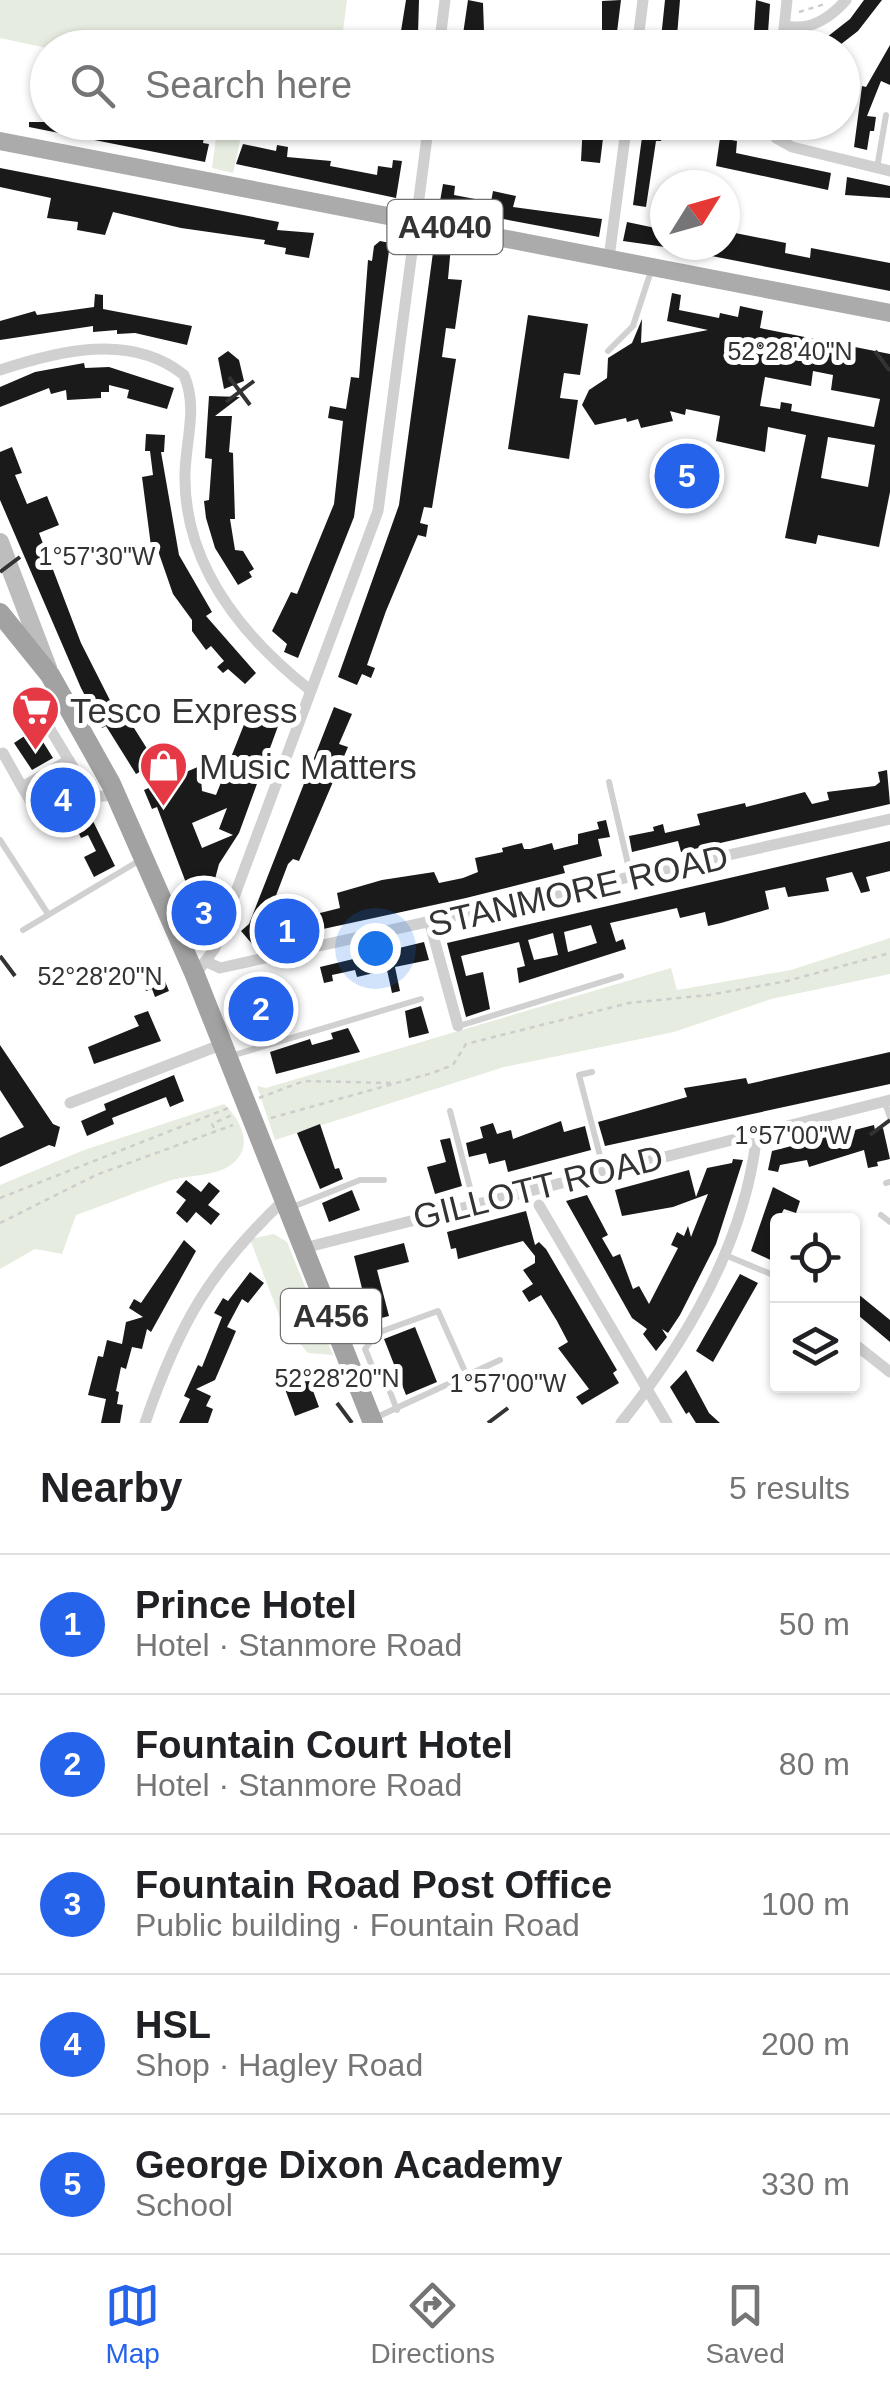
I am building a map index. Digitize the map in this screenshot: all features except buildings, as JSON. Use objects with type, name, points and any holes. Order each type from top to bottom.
[{"type":"highway","name":"A456","points":[[5,618],[55,683],[116,795],[143,858],[201,968],[226,1050],[237,1108],[287,1204],[362,1370],[372,1421]]},
{"type":"main road","name":"A4040","points":[[0,141],[890,313]]},
{"type":"main road","points":[[0,542],[55,683]]},
{"type":"main road","points":[[5,618],[17,586]]},
{"type":"street","points":[[441,30],[445,0]]},
{"type":"street","points":[[639,30],[643,0]]},
{"type":"street","points":[[787,13],[797,28],[825,20],[846,0]]},
{"type":"street","points":[[201,968],[378,510],[427,140]]},
{"type":"street","points":[[608,258],[624,140]]},
{"type":"street","points":[[779,140],[792,148],[883,170]]},
{"type":"street","points":[[0,370],[73,348],[110,349],[156,360],[184,375],[192,400],[184,475],[187,511],[212,582],[251,636],[310,690]]},
{"type":"street","points":[[55,683],[47,724],[91,797],[116,795]]},
{"type":"street","points":[[3,753],[44,824]]},
{"type":"street","points":[[22,787],[68,760]]},
{"type":"street","name":"STANMORE ROAD","points":[[201,968],[220,968],[430,924],[890,819]]},
{"type":"street","points":[[430,924],[458,1026]]},
{"type":"street","points":[[70,1103],[226,1050]]},
{"type":"street","name":"GILLOTT ROAD","points":[[304,1248],[888,1101]]},
{"type":"street","points":[[621,1423],[648,1390],[712,1286],[751,1180],[756,1142]]},
{"type":"street","points":[[146,1423],[166,1360],[195,1302],[235,1246],[287,1204]]},
{"type":"street","points":[[539,1205],[667,1423]]},
{"type":"street","points":[[860,1348],[890,1372]]},
{"type":"lane","points":[[883,170],[886,114]]},
{"type":"lane","points":[[608,351],[633,326],[652,266]]},
{"type":"lane","points":[[610,782],[631,878]]},
{"type":"lane","points":[[0,840],[48,914]]},
{"type":"lane","points":[[22,930],[143,858]]},
{"type":"lane","points":[[458,1026],[622,976]]},
{"type":"lane","points":[[226,1050],[421,999]]},
{"type":"lane","points":[[592,1072],[579,1075],[604,1172]]},
{"type":"lane","points":[[888,1101],[890,1118]]},
{"type":"lane","points":[[450,1111],[474,1203]]},
{"type":"lane","points":[[287,1204],[360,1180],[384,1180]]},
{"type":"lane","points":[[880,1215],[890,1222]]},
{"type":"lane","points":[[724,1254],[770,1274]]},
{"type":"lane","points":[[396,1410],[382,1371],[362,1370],[365,1349],[374,1335],[438,1311],[467,1376]]},
{"type":"lane","points":[[372,1421],[500,1360]]},
{"type":"path","points":[[787,13],[832,0]]},
{"type":"path","points":[[271,1118],[453,1065],[466,1044],[629,1003],[787,981],[890,953]]},
{"type":"path","points":[[0,1198],[304,1081],[399,1083]]},
{"type":"path","points":[[215,1131],[212,1124],[237,1108]]},
{"type":"path","points":[[0,1223],[96,1175],[234,1126]]},
{"type":"shaded area","points":[[0,0],[347,0],[343,30],[30,30],[30,44],[0,38]]},
{"type":"shaded area","points":[[216,140],[240,140],[233,173],[212,168]]},
{"type":"shaded area","points":[[890,938],[890,974],[771,999],[674,1032],[504,1067],[275,1140],[257,1086],[266,1088],[671,968],[677,990],[791,970]]},
{"type":"shaded area","points":[[224,1104],[237,1119],[244,1145],[226,1168],[172,1180],[76,1215],[62,1254],[35,1249],[0,1269],[0,1185],[84,1150]]},
{"type":"shaded area","points":[[274,1234],[287,1242],[333,1355],[308,1353],[282,1323],[250,1239]]},
{"type":"place","name":"George Dixon Academy","points":[[687,476]]},
{"type":"place","name":"Tesco Express","points":[[35,752]]},
{"type":"place","name":"HSL","points":[[63,800]]},
{"type":"place","name":"Music Matters","points":[[164,808]]},
{"type":"place","name":"Fountain Road Post Office","points":[[204,913]]},
{"type":"place","name":"Prince Hotel","points":[[287,931]]},
{"type":"place","name":"Fountain Court Hotel","points":[[261,1009]]}]
